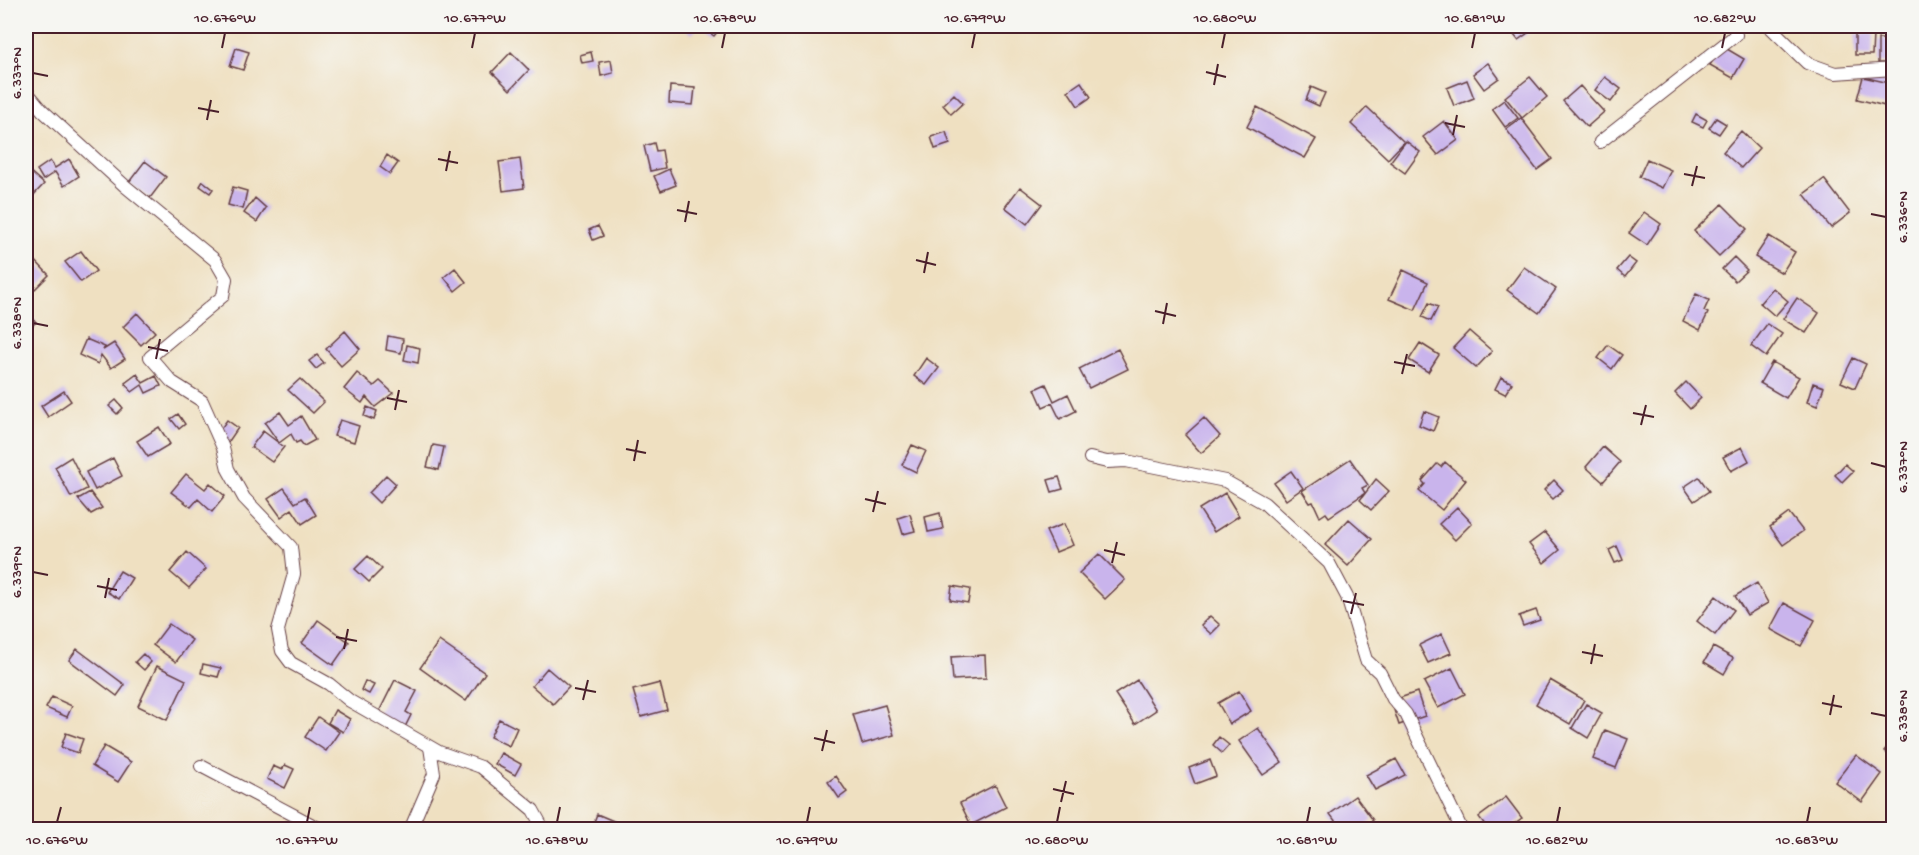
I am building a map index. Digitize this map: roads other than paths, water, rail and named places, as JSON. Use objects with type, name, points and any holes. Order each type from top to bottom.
[{"type":"street","points":[[1600,142],[1736,35],[1734,26]]},
{"type":"street","points":[[1769,26],[1807,63],[1835,73],[1893,69]]},
{"type":"street","points":[[26,91],[42,110],[124,186],[215,260],[226,279],[222,296],[150,357],[172,382],[202,401],[223,448],[228,469],[244,498],[291,547],[294,574],[278,630],[282,651],[291,663],[329,684],[350,701],[430,747],[481,766],[533,810],[544,830]]},
{"type":"street","points":[[1090,458],[1107,462],[1126,461],[1225,481],[1264,503],[1329,563],[1347,597],[1366,660],[1380,673],[1393,699],[1406,714],[1462,830]]},
{"type":"street","points":[[410,830],[435,774],[430,747]]},
{"type":"street","points":[[201,766],[322,830]]}]
